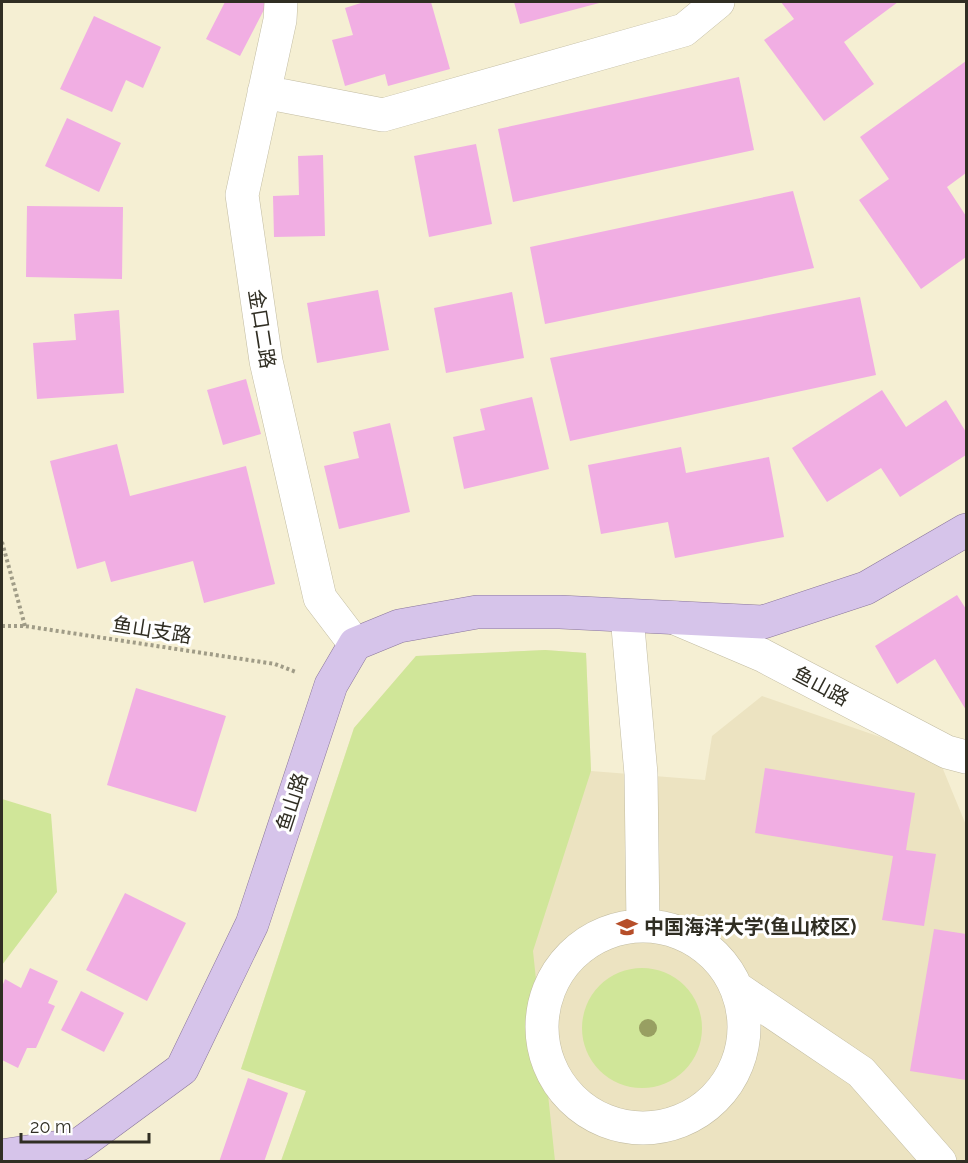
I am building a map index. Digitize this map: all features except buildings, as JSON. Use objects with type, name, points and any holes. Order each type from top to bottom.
[{"type":"main road","name":"鱼山路","points":[[2,1156],[85,1153],[182,1069],[252,924],[331,685],[355,644],[399,626],[477,612],[560,612],[763,622],[866,588],[966,530]]},
{"type":"street","name":"金口二路","points":[[281,2],[280,20],[242,195],[266,361],[320,598],[355,644]]},
{"type":"street","points":[[264,92],[383,114],[684,30],[718,2]]},
{"type":"street","points":[[627,615],[641,774],[643,925]]},
{"type":"street","name":"鱼山路","points":[[674,618],[762,655],[947,752],[966,757]]},
{"type":"street","points":[[643,925],[673,929],[700,942],[722,963],[738,989],[745,1022],[740,1056],[725,1087],[700,1111],[669,1126],[634,1129],[601,1120],[572,1101],[552,1073],[542,1040],[544,1006],[548,995],[557,974],[579,948],[610,931],[643,925]]},
{"type":"street","points":[[738,989],[861,1072],[940,1161]]},
{"type":"path","points":[[2,542],[25,626]]},
{"type":"path","name":"鱼山支路","points":[[2,626],[25,626],[275,664]]},
{"type":"shaded area","name":"中国海洋大学(鱼山校区)","points":[[545,650],[586,653],[591,771],[705,780],[712,736],[762,696],[938,757],[966,825],[966,1161],[281,1161],[306,1091],[241,1069],[354,728],[416,656]]},
{"type":"green space","points":[[545,650],[586,653],[591,771],[533,951],[555,1161],[281,1161],[306,1091],[241,1069],[354,728],[416,656]]},
{"type":"green space","points":[[2,799],[51,814],[57,892],[2,965]]},
{"type":"green space","points":[[642,968],[665,972],[685,985],[698,1005],[702,1028],[698,1051],[685,1071],[665,1084],[642,1088],[619,1084],[599,1071],[586,1051],[582,1028],[586,1005],[599,985],[619,972]]},
{"type":"place","name":"中国海洋大学(鱼山校区)","points":[[627,927]]}]
